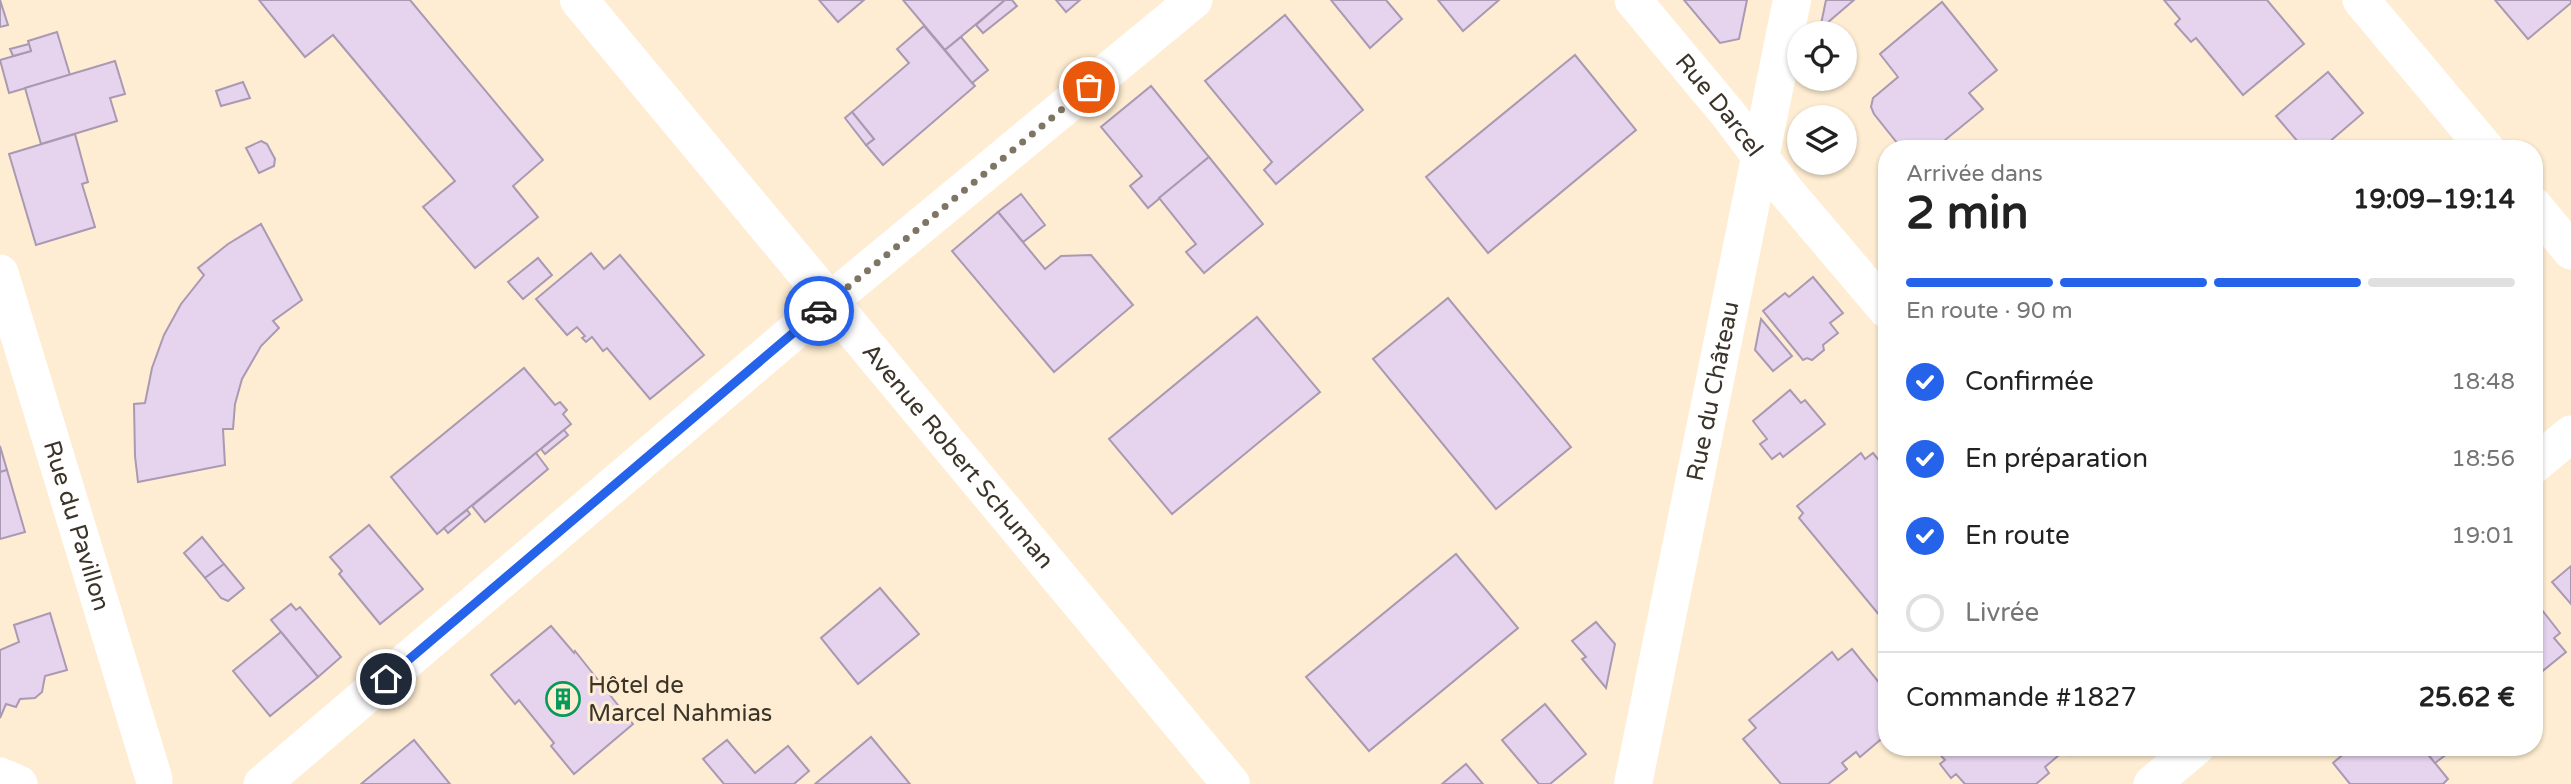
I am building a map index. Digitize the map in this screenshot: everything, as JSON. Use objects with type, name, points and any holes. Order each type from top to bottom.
[{"type":"street","name":"Avenue Robert Schuman","points":[[579,0],[1231,784]]},
{"type":"street","points":[[262,784],[831,300],[1194,0]]},
{"type":"street","name":"Rue Darcel","points":[[1633,0],[1728,115],[1760,159],[1878,299]]},
{"type":"street","name":"Rue du Château","points":[[1633,784],[1792,0]]},
{"type":"street","points":[[2361,0],[2478,140]]},
{"type":"street","points":[[2543,217],[2571,251]]},
{"type":"street","name":"Rue du Pavillon","points":[[0,273],[156,782]]},
{"type":"street","points":[[2543,458],[2571,435]]},
{"type":"street","points":[[2152,784],[2185,756]]},
{"type":"street","points":[[0,776],[19,784]]},
{"type":"building","points":[[0,0],[8,25],[0,27]]},
{"type":"building","points":[[259,0],[410,0],[543,160],[513,186],[538,217],[475,268],[423,207],[455,181],[333,35],[305,57]]},
{"type":"building","points":[[819,0],[864,0],[838,22]]},
{"type":"building","points":[[903,0],[1005,0],[945,50]]},
{"type":"building","points":[[1005,0],[1012,0],[1017,6],[983,33],[976,25]]},
{"type":"building","points":[[1056,0],[1080,0],[1066,12]]},
{"type":"building","points":[[1331,0],[1386,0],[1402,19],[1370,48]]},
{"type":"building","points":[[1438,0],[1499,0],[1463,31]]},
{"type":"building","points":[[1684,0],[1747,0],[1739,39],[1720,43]]},
{"type":"building","points":[[1826,0],[1854,0],[1829,21],[1822,21]]},
{"type":"building","points":[[2164,0],[2267,0],[2304,44],[2243,95],[2196,38],[2191,42],[2175,24],[2180,19]]},
{"type":"building","points":[[2495,0],[2571,0],[2571,3],[2528,39]]},
{"type":"building","points":[[1942,2],[1997,70],[1969,93],[1983,109],[1945,140],[1895,140],[1871,107],[1873,98],[1898,77],[1880,54]]},
{"type":"building","points":[[1285,15],[1363,110],[1276,184],[1264,170],[1272,162],[1205,81]]},
{"type":"building","points":[[924,26],[975,86],[883,165],[866,145],[874,139],[852,112],[909,63],[897,49]]},
{"type":"building","points":[[57,32],[70,75],[9,93],[0,60],[31,51],[28,41]]},
{"type":"building","points":[[961,37],[988,70],[972,83],[945,50]]},
{"type":"building","points":[[29,44],[31,51],[13,56],[10,49]]},
{"type":"building","points":[[1575,55],[1636,130],[1488,253],[1426,177]]},
{"type":"building","points":[[115,61],[125,94],[110,98],[117,121],[41,144],[25,88]]},
{"type":"building","points":[[2328,72],[2363,113],[2332,140],[2296,140],[2276,116]]},
{"type":"building","points":[[243,82],[250,98],[221,106],[216,91]]},
{"type":"building","points":[[1151,86],[1209,157],[1148,208],[1130,186],[1142,176],[1101,127]]},
{"type":"building","points":[[852,112],[874,139],[866,145],[845,118]]},
{"type":"building","points":[[75,134],[88,182],[82,184],[95,227],[36,245],[9,154]]},
{"type":"building","points":[[261,141],[267,144],[275,159],[274,166],[259,173],[246,148]]},
{"type":"building","points":[[1209,157],[1263,224],[1204,273],[1186,252],[1196,244],[1159,198]]},
{"type":"building","points":[[1021,194],[1045,225],[1023,242],[998,212]]},
{"type":"building","points":[[998,212],[1045,269],[1061,256],[1091,255],[1133,305],[1054,372],[952,251]]},
{"type":"building","points":[[261,224],[302,300],[273,321],[279,328],[261,346],[242,379],[235,404],[233,429],[223,429],[225,465],[138,482],[134,404],[145,403],[152,368],[164,335],[181,304],[204,275],[198,268],[228,244]]},
{"type":"building","points":[[591,253],[604,269],[620,255],[704,355],[650,399],[607,348],[603,351],[592,337],[586,342],[582,338],[585,336],[577,327],[567,335],[536,299]]},
{"type":"building","points":[[538,258],[552,275],[523,299],[508,282]]},
{"type":"building","points":[[1813,277],[1843,313],[1830,323],[1838,333],[1823,345],[1824,350],[1812,360],[1803,360],[1763,311],[1785,293],[1789,297]]},
{"type":"building","points":[[1448,298],[1571,447],[1496,509],[1373,359]]},
{"type":"building","points":[[1257,317],[1320,392],[1172,514],[1109,439]]},
{"type":"building","points":[[1761,319],[1792,356],[1773,371],[1755,350]]},
{"type":"building","points":[[524,368],[555,405],[560,402],[567,410],[563,414],[571,424],[437,534],[391,477]]},
{"type":"building","points":[[1790,390],[1801,403],[1805,400],[1825,424],[1783,457],[1780,453],[1772,459],[1760,444],[1767,439],[1753,421]]},
{"type":"building","points":[[564,430],[568,435],[545,454],[541,449]]},
{"type":"building","points":[[0,446],[7,470],[0,472]]},
{"type":"building","points":[[536,453],[548,469],[485,522],[472,506]]},
{"type":"building","points":[[1861,453],[1865,459],[1873,453],[1878,459],[1878,614],[1799,518],[1803,513],[1797,506]]},
{"type":"building","points":[[7,470],[25,532],[0,539],[0,472]]},
{"type":"building","points":[[467,510],[470,514],[448,533],[444,528]]},
{"type":"building","points":[[369,525],[423,589],[380,624],[339,574],[342,571],[330,557]]},
{"type":"building","points":[[202,537],[224,564],[205,578],[184,553]]},
{"type":"building","points":[[1456,554],[1518,628],[1369,751],[1306,677]]},
{"type":"building","points":[[224,564],[244,588],[228,601],[221,598],[205,578]]},
{"type":"building","points":[[2571,566],[2571,604],[2552,582]]},
{"type":"building","points":[[880,588],[919,634],[858,684],[821,638]]},
{"type":"building","points":[[291,604],[296,610],[300,607],[341,657],[318,677],[271,620]]},
{"type":"building","points":[[2543,611],[2560,633],[2554,638],[2566,652],[2543,671]]},
{"type":"building","points":[[50,613],[67,670],[45,676],[42,692],[35,698],[20,699],[16,707],[6,704],[0,718],[0,650],[19,642],[14,625]]},
{"type":"building","points":[[1596,622],[1615,644],[1606,688],[1582,659],[1586,657],[1572,641]]},
{"type":"building","name":"Hôtel de Marcel Nahmias","points":[[551,626],[574,653],[575,651],[633,724],[574,774],[551,746],[554,743],[519,700],[515,704],[491,675]]},
{"type":"building","points":[[281,632],[318,677],[270,716],[233,671]]},
{"type":"building","points":[[1852,649],[1878,681],[1878,742],[1860,757],[1856,752],[1842,763],[1847,769],[1828,784],[1781,784],[1743,739],[1756,728],[1749,720],[1832,652],[1838,660]]},
{"type":"building","points":[[1545,704],[1586,754],[1550,784],[1539,784],[1502,740]]},
{"type":"building","points":[[871,737],[910,784],[815,784]]},
{"type":"building","points":[[414,740],[450,784],[361,784]]},
{"type":"building","points":[[727,740],[755,773],[788,746],[809,771],[794,784],[724,784],[703,759]]},
{"type":"building","points":[[1941,756],[2058,756],[2045,767],[2049,773],[2036,784],[1965,784],[1956,774],[1951,778],[1940,764],[1945,760]]},
{"type":"building","points":[[2341,756],[2429,756],[2448,779],[2443,784],[2350,784],[2333,763]]},
{"type":"building","points":[[2429,756],[2444,756],[2435,763]]},
{"type":"building","points":[[1466,764],[1483,784],[1442,784]]},
{"type":"way so far","points":[[819,311],[1089,87]]},
{"type":"place","name":"Hôtel de Marcel Nahmias","points":[[563,699]]},
{"type":"route","points":[[386,679],[819,311]]}]
